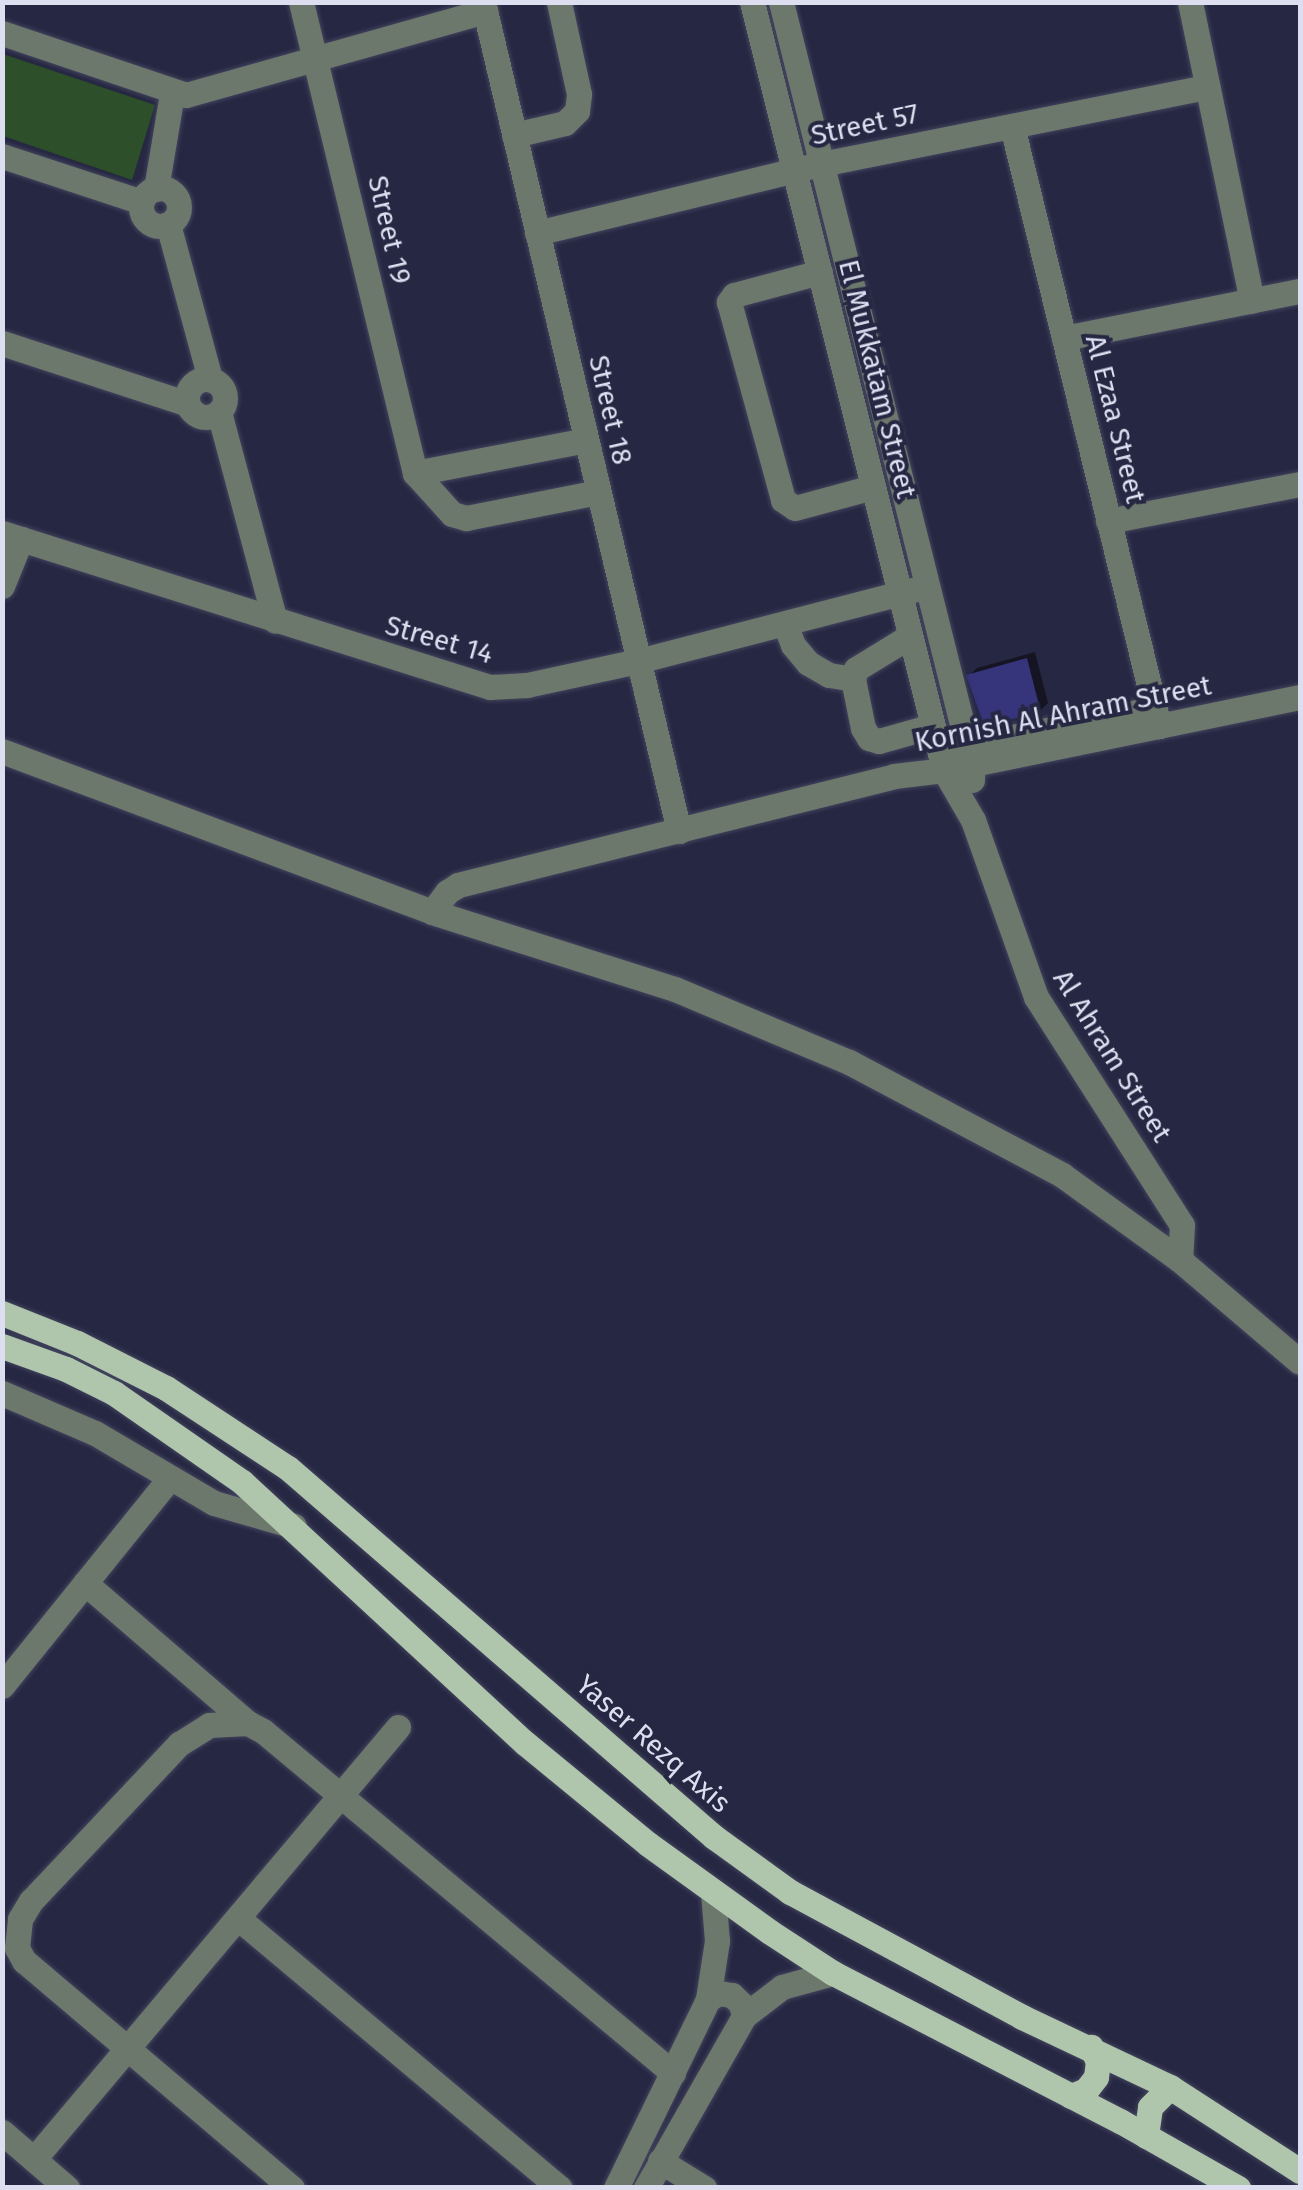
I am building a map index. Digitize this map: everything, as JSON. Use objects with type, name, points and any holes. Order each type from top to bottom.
[{"type":"main road","name":"Yaser Rezq Axis","points":[[2,1313],[137,1372],[208,1412],[288,1468],[714,1838],[790,1892],[1022,2017],[1170,2087],[1300,2171]]},
{"type":"main road","points":[[2,1346],[66,1369],[114,1393],[242,1482],[525,1743],[714,1892],[834,1973],[1238,2188]]},
{"type":"main road","points":[[1071,2096],[1086,2090],[1096,2077],[1098,2061],[1092,2047]]},
{"type":"main road","points":[[1146,2136],[1150,2107],[1170,2087]]},
{"type":"street","name":"Street 19","points":[[301,2],[415,472],[452,514],[466,518],[598,492]]},
{"type":"street","points":[[514,136],[565,123],[577,111],[579,94],[559,2]]},
{"type":"street","name":"El Mukkatam Street","points":[[752,2],[873,487],[969,755]]},
{"type":"street","name":"El Mukkatam Street","points":[[780,2],[820,164],[912,591],[910,636],[942,761]]},
{"type":"street","points":[[1190,2],[1252,301]]},
{"type":"street","points":[[2,33],[172,93],[202,94],[484,7]]},
{"type":"street","name":"Street 18","points":[[484,7],[679,830]]},
{"type":"street","name":"Street 57","points":[[538,233],[820,164],[1207,87]]},
{"type":"street","points":[[172,93],[146,220],[154,226],[168,224],[210,379],[225,395],[220,412],[276,621]]},
{"type":"street","name":"Al Ezaa Street","points":[[1012,126],[1156,718]]},
{"type":"street","points":[[2,156],[149,196]]},
{"type":"street","points":[[820,272],[734,295],[730,302],[783,500],[795,508],[873,487]]},
{"type":"street","points":[[1064,338],[1300,291]]},
{"type":"street","points":[[2,343],[186,403],[198,416],[220,412]]},
{"type":"street","points":[[186,403],[190,386],[210,379]]},
{"type":"street","points":[[415,472],[586,440]]},
{"type":"street","points":[[1108,520],[1300,484]]},
{"type":"street","points":[[2,586],[12,536]]},
{"type":"street","name":"Street 14","points":[[12,536],[490,687],[526,685],[638,660],[912,591]]},
{"type":"street","points":[[784,624],[793,646],[808,663],[829,675],[853,679]]},
{"type":"street","points":[[910,636],[865,660],[853,679],[862,728],[869,738],[879,740],[932,726]]},
{"type":"street","name":"Kornish Al Ahram Street","points":[[1156,718],[1300,681]]},
{"type":"street","name":"Kornish Al Ahram Street","points":[[432,912],[458,885],[942,761],[1156,718],[1300,696]]},
{"type":"street","points":[[2,751],[432,912],[675,988],[849,1062],[1062,1176],[1180,1260],[1300,1362]]},
{"type":"street","name":"Al Ahram Street","points":[[969,755],[973,820]]},
{"type":"street","name":"Al Ahram Street","points":[[942,761],[973,820],[1036,997],[1176,1214],[1184,1237],[1180,1260]]},
{"type":"street","points":[[2,1393],[95,1433],[170,1479],[240,1514],[294,1526]]},
{"type":"street","points":[[2,1686],[170,1479]]},
{"type":"street","points":[[86,1583],[674,2074]]},
{"type":"street","points":[[248,1722],[194,1730],[31,1901],[20,1919],[17,1948],[24,1961],[292,2188]]},
{"type":"street","points":[[34,2159],[398,1727]]},
{"type":"street","points":[[616,2188],[708,1999],[717,1941],[714,1892]]},
{"type":"street","points":[[238,1918],[560,2188]]},
{"type":"street","points":[[646,2188],[744,2016],[782,1987],[834,1973]]},
{"type":"street","points":[[708,1999],[719,1994],[732,1995],[741,2004],[744,2016]]},
{"type":"street","points":[[2,2132],[67,2188]]},
{"type":"street","points":[[660,2161],[704,2188]]},
{"type":"green space","points":[[3,54],[155,105],[132,180],[3,136]]},
{"type":"building","points":[[1027,658],[1041,713],[984,725],[966,675]]}]
